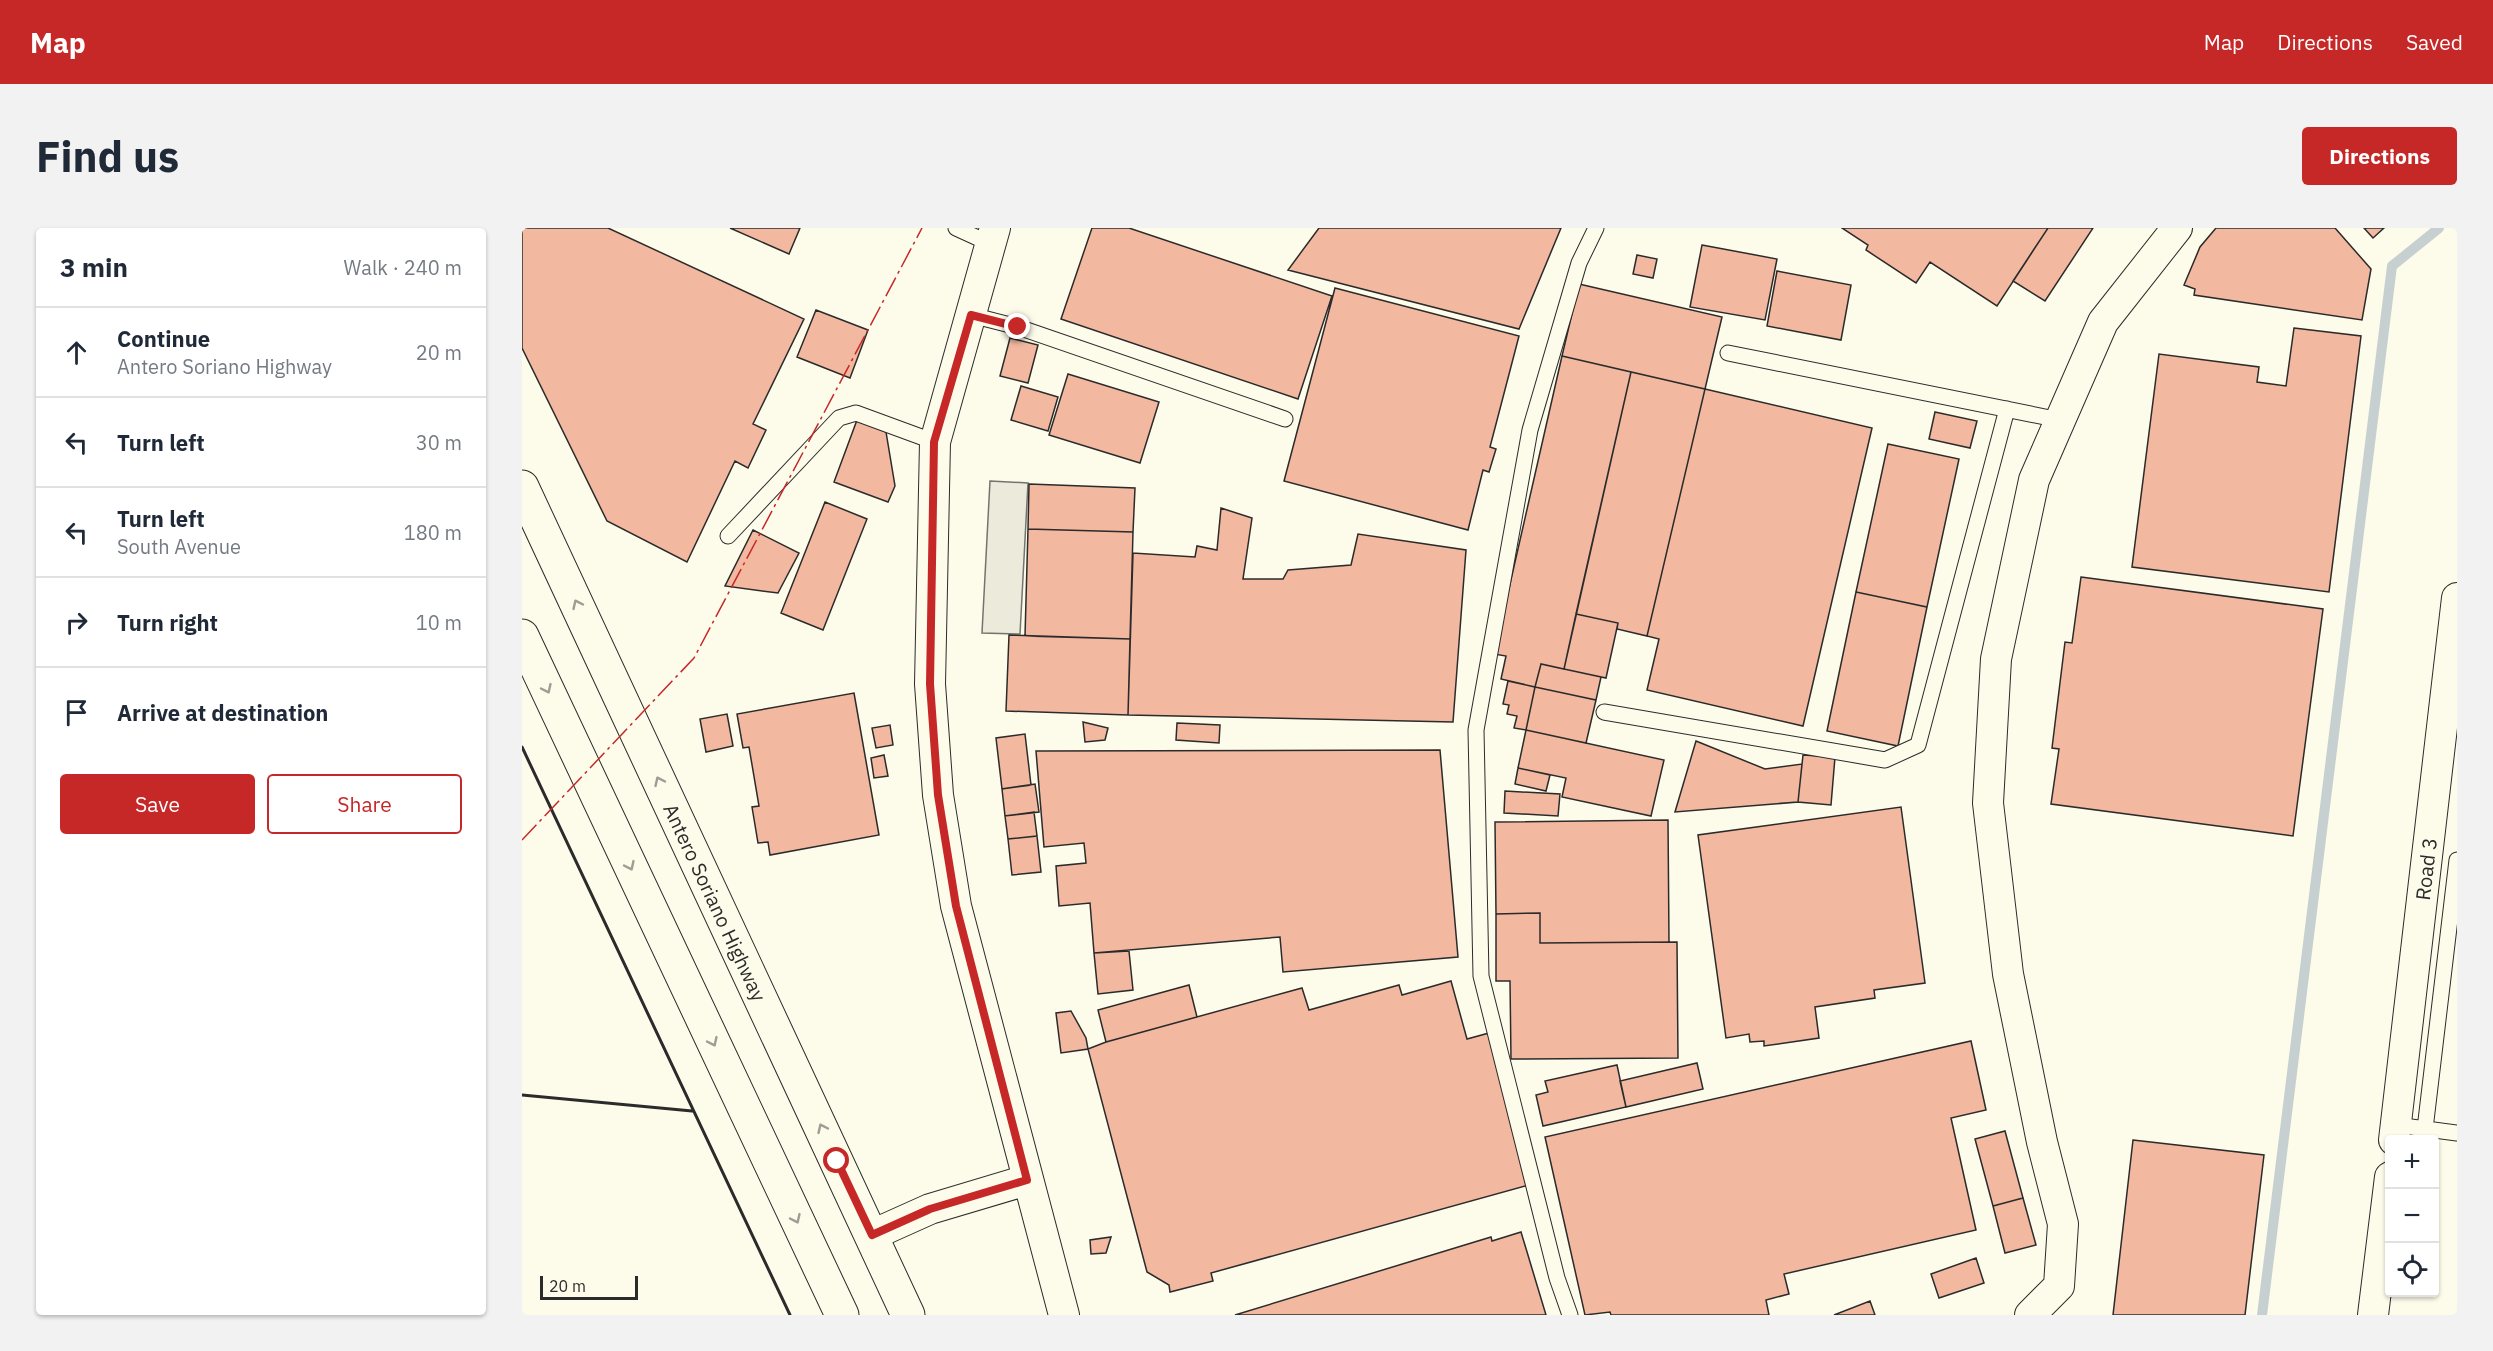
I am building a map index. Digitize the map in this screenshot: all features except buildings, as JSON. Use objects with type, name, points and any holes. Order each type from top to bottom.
[{"type":"main road","name":"Antero Soriano Highway","points":[[522,487],[908,1315]]},
{"type":"main road","points":[[522,636],[842,1315]]},
{"type":"street","points":[[2030,1315],[2059,1286],[2063,1224],[2042,1142],[2008,974],[1988,803],[1996,659],[2034,480],[2103,322],[2178,228]]},
{"type":"street","points":[[993,236],[934,442],[930,684],[938,795],[956,906],[1064,1315]]},
{"type":"street","name":"Road 3","points":[[2395,1132],[2457,598]]},
{"type":"street","points":[[872,1235],[930,1209],[1027,1180]]},
{"type":"street","points":[[2373,1315],[2389,1189]]},
{"type":"lane","points":[[956,228],[993,236]]},
{"type":"lane","points":[[1570,1315],[1557,1278],[1481,976],[1476,730],[1530,430],[1579,263],[1596,228]]},
{"type":"lane","points":[[971,315],[1018,327],[1285,419]]},
{"type":"lane","points":[[1728,352],[2060,420]]},
{"type":"lane","points":[[1604,712],[1885,760],[1918,746],[2007,409]]},
{"type":"lane","points":[[728,536],[839,418],[856,413],[934,442]]},
{"type":"lane","points":[[2425,1129],[2457,860]]},
{"type":"lane","points":[[2395,1132],[2425,1129],[2457,1132]]},
{"type":"shaded area","points":[[990,481],[1028,483],[1020,634],[982,633]]},
{"type":"waterway","points":[[2262,1315],[2392,266],[2439,228]]},
{"type":"wall","points":[[522,747],[790,1315]]},
{"type":"wall","points":[[522,1095],[692,1111]]},
{"type":"power","points":[[522,840],[694,658],[922,228]]},
{"type":"route","points":[[837,1161],[872,1235],[930,1209],[1027,1180],[956,906],[938,795],[930,684],[934,442],[971,315],[1018,327]]}]
